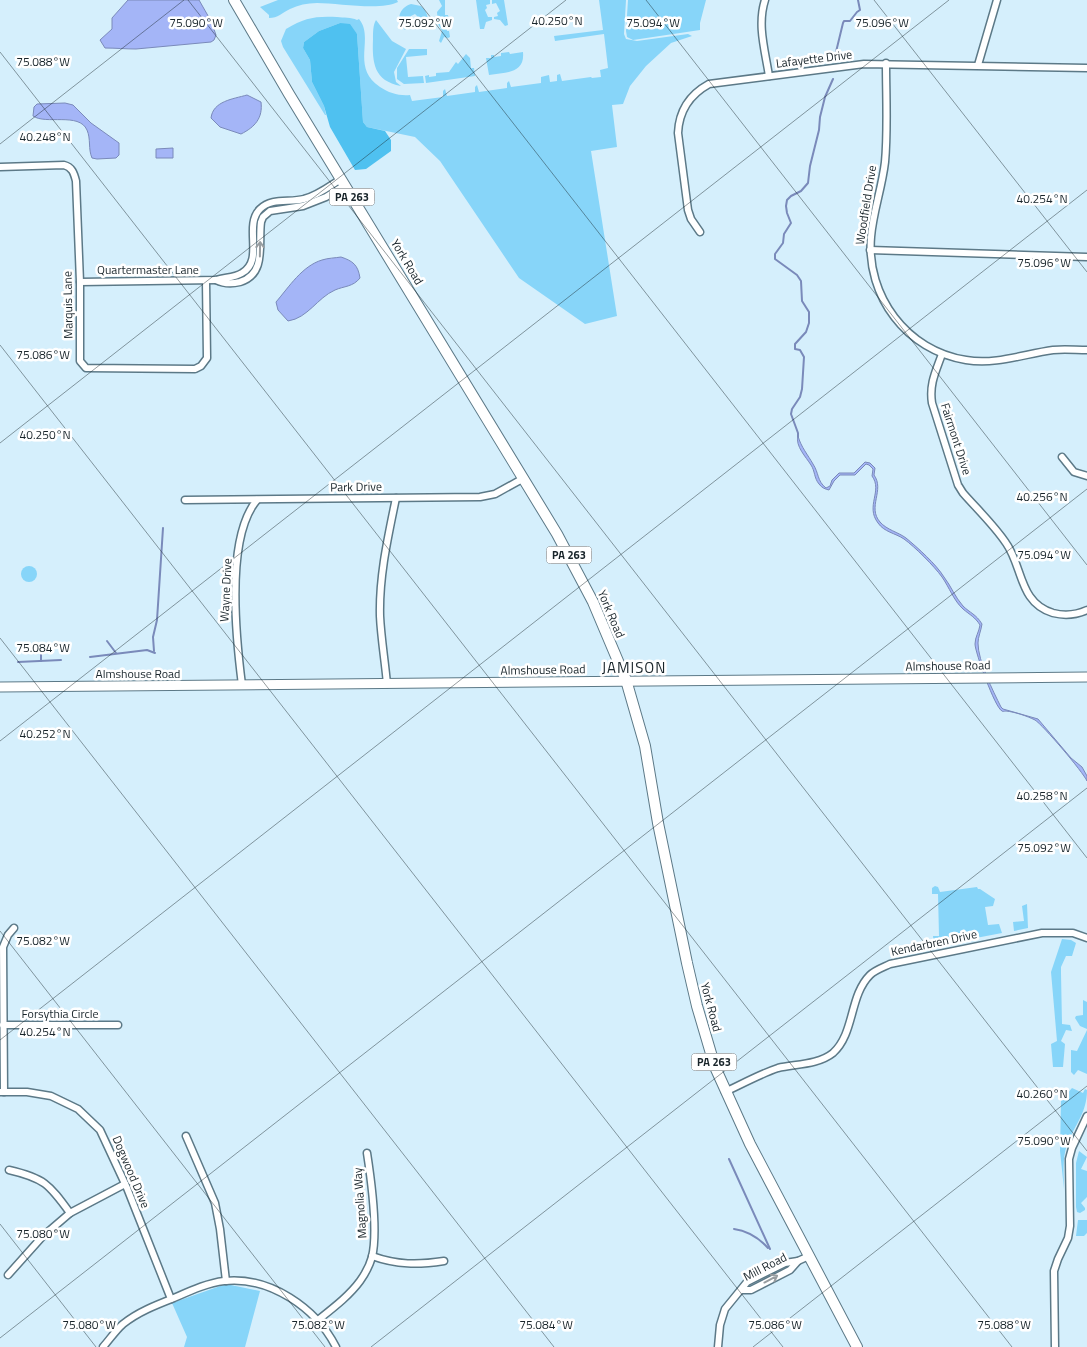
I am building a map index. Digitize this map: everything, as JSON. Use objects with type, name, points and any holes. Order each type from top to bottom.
[{"type":"highway","name":"York Road","points":[[234,0],[524,478],[572,560],[593,602],[626,680],[645,746],[658,823],[697,1006],[715,1067],[750,1144],[857,1347]]},
{"type":"main road","name":"Almshouse Road","points":[[0,687],[626,680],[934,680],[1087,677]]},
{"type":"street","points":[[765,0],[761,18],[761,30],[769,76]]},
{"type":"street","points":[[978,65],[997,0]]},
{"type":"street","name":"Lafayette Drive","points":[[700,232],[691,219],[688,210],[678,124],[683,107],[692,96],[709,84],[886,63],[1087,68]]},
{"type":"street","name":"Woodfield Drive","points":[[886,63],[885,161],[872,227],[870,250],[875,279],[888,310],[911,335],[927,346],[942,354],[966,360],[988,362],[1054,350],[1087,350]]},
{"type":"street","name":"Marquis Lane","points":[[0,167],[64,165],[74,172],[76,181],[80,282],[80,361],[86,368],[195,369],[201,366],[207,358],[206,281]]},
{"type":"street","name":"Quartermaster Lane","points":[[80,282],[216,280],[223,284],[242,282],[252,275],[258,265],[263,217],[270,211],[303,206],[326,197],[343,182]]},
{"type":"street","points":[[870,250],[1087,257]]},
{"type":"street","name":"Fairmont Drive","points":[[942,354],[932,379],[930,393],[958,485],[1006,542],[1024,588],[1032,599],[1044,609],[1059,614],[1078,613],[1087,610]]},
{"type":"street","points":[[1062,457],[1074,472],[1087,476]]},
{"type":"street","name":"Park Drive","points":[[185,500],[491,496],[524,478]]},
{"type":"street","points":[[387,684],[380,616],[381,580],[396,498]]},
{"type":"street","name":"Wayne Drive","points":[[242,685],[236,640],[235,587],[239,549],[245,523],[251,507],[257,500]]},
{"type":"street","points":[[2,1092],[3,947],[14,928]]},
{"type":"street","name":"Kendarbren Drive","points":[[726,1092],[777,1069],[816,1061],[831,1055],[840,1045],[847,1031],[860,989],[872,973],[890,964],[1042,933],[1073,933],[1087,938]]},
{"type":"street","name":"Forsythia Circle","points":[[3,1025],[118,1025]]},
{"type":"street","name":"Dogwood Drive","points":[[2,1092],[27,1092],[51,1096],[78,1109],[100,1130],[125,1184],[171,1299]]},
{"type":"street","points":[[1055,1347],[1054,1271],[1068,1238],[1070,1226],[1069,1159],[1087,1116]]},
{"type":"street","points":[[186,1136],[215,1203],[226,1281]]},
{"type":"street","name":"Magnolia Way","points":[[318,1320],[354,1288],[361,1279],[372,1256],[374,1234],[367,1154]]},
{"type":"street","points":[[9,1170],[28,1174],[45,1182],[70,1213]]},
{"type":"street","points":[[8,1275],[42,1237],[70,1213],[125,1184]]},
{"type":"street","points":[[372,1256],[400,1264],[444,1261]]},
{"type":"street","name":"Mill Road","points":[[718,1347],[722,1318],[730,1302],[742,1290],[751,1290],[790,1270],[798,1261],[809,1256]]},
{"type":"street","points":[[103,1347],[121,1326],[134,1315],[208,1285],[226,1281],[248,1283],[270,1289],[303,1306],[331,1336],[336,1347]]},
{"type":"shaded area","points":[[128,0],[199,0],[211,21],[216,35],[214,40],[211,42],[136,49],[105,48],[100,40],[112,29],[112,18]]},
{"type":"shaded area","points":[[278,0],[397,0],[398,2],[381,6],[310,3],[296,6],[269,18],[269,15],[260,7]]},
{"type":"shaded area","points":[[439,0],[445,0],[445,15],[448,15],[449,23],[446,24],[450,37],[444,37],[441,43],[439,41],[442,31],[438,24],[437,12],[442,6]]},
{"type":"shaded area","points":[[476,0],[490,0],[490,4],[486,5],[487,8],[485,10],[488,17],[492,17],[492,20],[486,22],[484,29],[480,29]]},
{"type":"shaded area","points":[[492,0],[504,0],[508,25],[505,26],[500,20],[494,19],[500,11],[496,3],[492,4]]},
{"type":"shaded area","points":[[599,0],[626,0],[624,34],[626,39],[637,41],[688,34],[692,36],[671,43],[646,66],[630,86],[623,104],[612,105],[617,147],[591,151],[617,316],[585,324],[519,278],[440,161],[415,137],[367,127],[363,122],[357,34],[340,23],[319,31],[304,42],[303,48],[310,60],[312,82],[324,106],[326,115],[281,41],[286,29],[310,18],[359,19],[365,35],[364,62],[366,71],[371,79],[380,87],[391,92],[410,95],[412,101],[443,97],[445,89],[447,96],[475,92],[477,85],[479,92],[507,88],[509,81],[511,87],[541,83],[541,77],[549,75],[550,82],[557,81],[557,75],[560,74],[562,81],[601,77],[600,70],[608,68],[604,34],[555,41],[554,36],[603,30]]},
{"type":"shaded area","points":[[628,0],[706,0],[700,30],[633,40],[627,37],[626,31]]},
{"type":"shaded area","points":[[411,4],[421,6],[427,15],[426,24],[422,30],[416,21],[417,16],[415,14],[411,16],[411,21],[405,30],[400,22],[401,11]]},
{"type":"shaded area","points":[[376,20],[392,41],[406,49],[394,72],[396,82],[401,86],[385,80],[376,70],[373,56],[373,29]]},
{"type":"shaded area","points":[[340,23],[350,24],[357,34],[363,122],[367,127],[385,131],[391,140],[391,151],[366,169],[355,170],[330,127],[324,106],[312,82],[310,60],[303,48],[304,42],[319,31]]},
{"type":"shaded area","points":[[409,49],[427,49],[427,55],[406,57],[408,77],[423,76],[424,83],[404,84],[397,79],[397,68]]},
{"type":"shaded area","points":[[509,52],[510,54],[523,52],[523,59],[518,68],[513,71],[489,75],[486,58],[491,58],[491,55],[494,55],[494,57],[501,56],[501,53]]},
{"type":"shaded area","points":[[466,54],[470,58],[471,68],[474,68],[475,76],[426,83],[425,76],[436,76],[436,73],[449,72],[456,62],[458,64]]},
{"type":"shaded area","points":[[247,95],[261,102],[261,113],[254,125],[246,131],[241,134],[220,127],[211,118],[213,112],[220,104]]},
{"type":"shaded area","points":[[65,103],[73,105],[91,123],[119,143],[119,155],[116,158],[92,158],[87,130],[77,121],[46,119],[33,116],[34,107],[37,104]]},
{"type":"shaded area","points":[[173,148],[173,158],[156,158],[156,149]]},
{"type":"shaded area","points":[[341,257],[354,264],[360,278],[351,285],[335,290],[301,316],[288,321],[278,310],[276,302],[308,267],[324,259]]},
{"type":"shaded area","points":[[798,436],[815,467],[821,483],[826,488],[830,486],[832,480],[839,473],[854,473],[865,462],[870,463],[875,468],[874,475],[878,487],[875,504],[876,516],[886,527],[906,538],[926,556],[941,572],[963,606],[980,621],[982,624],[978,643],[980,658],[986,676],[1001,707],[1017,713],[1003,711],[999,708],[986,679],[975,644],[980,625],[960,606],[942,577],[924,557],[904,539],[880,526],[874,517],[873,505],[876,487],[872,476],[873,469],[866,464],[855,475],[840,475],[829,490],[825,489],[817,482],[812,467],[798,444]]},
{"type":"shaded area","points":[[29,566],[35,568],[37,574],[35,580],[29,582],[23,580],[21,574],[23,568]]},
{"type":"shaded area","points":[[1017,713],[1038,719],[1071,758],[1082,767],[1087,776],[1087,781],[1046,730],[1035,720]]},
{"type":"shaded area","points":[[938,887],[940,892],[977,887],[995,899],[993,906],[985,907],[988,925],[999,924],[1002,933],[934,946],[933,936],[939,936],[938,894],[932,894],[932,888]]},
{"type":"shaded area","points":[[1027,904],[1028,928],[1014,931],[1013,922],[1024,921],[1022,906]]},
{"type":"shaded area","points":[[1062,939],[1071,940],[1076,943],[1072,956],[1066,956],[1061,967],[1062,1024],[1070,1025],[1072,1031],[1066,1030],[1061,1041],[1065,1044],[1063,1067],[1053,1067],[1051,1044],[1057,1041],[1051,972]]},
{"type":"shaded area","points":[[1083,1000],[1087,1002],[1087,1029],[1080,1026],[1075,1018],[1076,1016],[1083,1015]]},
{"type":"shaded area","points":[[1087,1030],[1087,1074],[1078,1070],[1074,1075],[1071,1072],[1071,1050],[1077,1051]]},
{"type":"shaded area","points":[[1072,1088],[1083,1093],[1085,1089],[1087,1090],[1083,1112],[1065,1150],[1064,1189],[1060,1151],[1061,1101]]},
{"type":"shaded area","points":[[1079,1151],[1087,1157],[1081,1169],[1087,1171],[1087,1197],[1081,1203],[1085,1210],[1080,1213],[1077,1212],[1076,1207],[1076,1163]]},
{"type":"shaded area","points":[[1078,1220],[1087,1220],[1087,1233],[1084,1236],[1076,1236]]},
{"type":"shaded area","points":[[226,1284],[260,1291],[245,1347],[184,1347],[187,1337],[172,1303]]},
{"type":"waterway","points":[[835,56],[844,21],[850,21],[860,10],[858,0]]},
{"type":"waterway","points":[[798,437],[791,414],[802,389],[804,357],[800,350],[795,349],[795,344],[806,332],[809,323],[809,312],[802,301],[801,281],[797,275],[775,259],[775,254],[783,243],[784,234],[791,223],[787,213],[787,200],[801,191],[808,183],[820,117],[825,97],[833,79]]},
{"type":"waterway","points":[[154,651],[153,637],[157,620],[163,528]]},
{"type":"waterway","points":[[107,641],[116,653]]},
{"type":"waterway","points":[[90,657],[147,650],[155,653]]},
{"type":"waterway","points":[[41,654],[41,661]]},
{"type":"waterway","points":[[18,662],[61,660]]},
{"type":"waterway","points":[[729,1159],[770,1249]]},
{"type":"waterway","points":[[734,1229],[752,1235],[768,1248]]},
{"type":"district","name":"JAMISON","points":[[634,668]]}]
